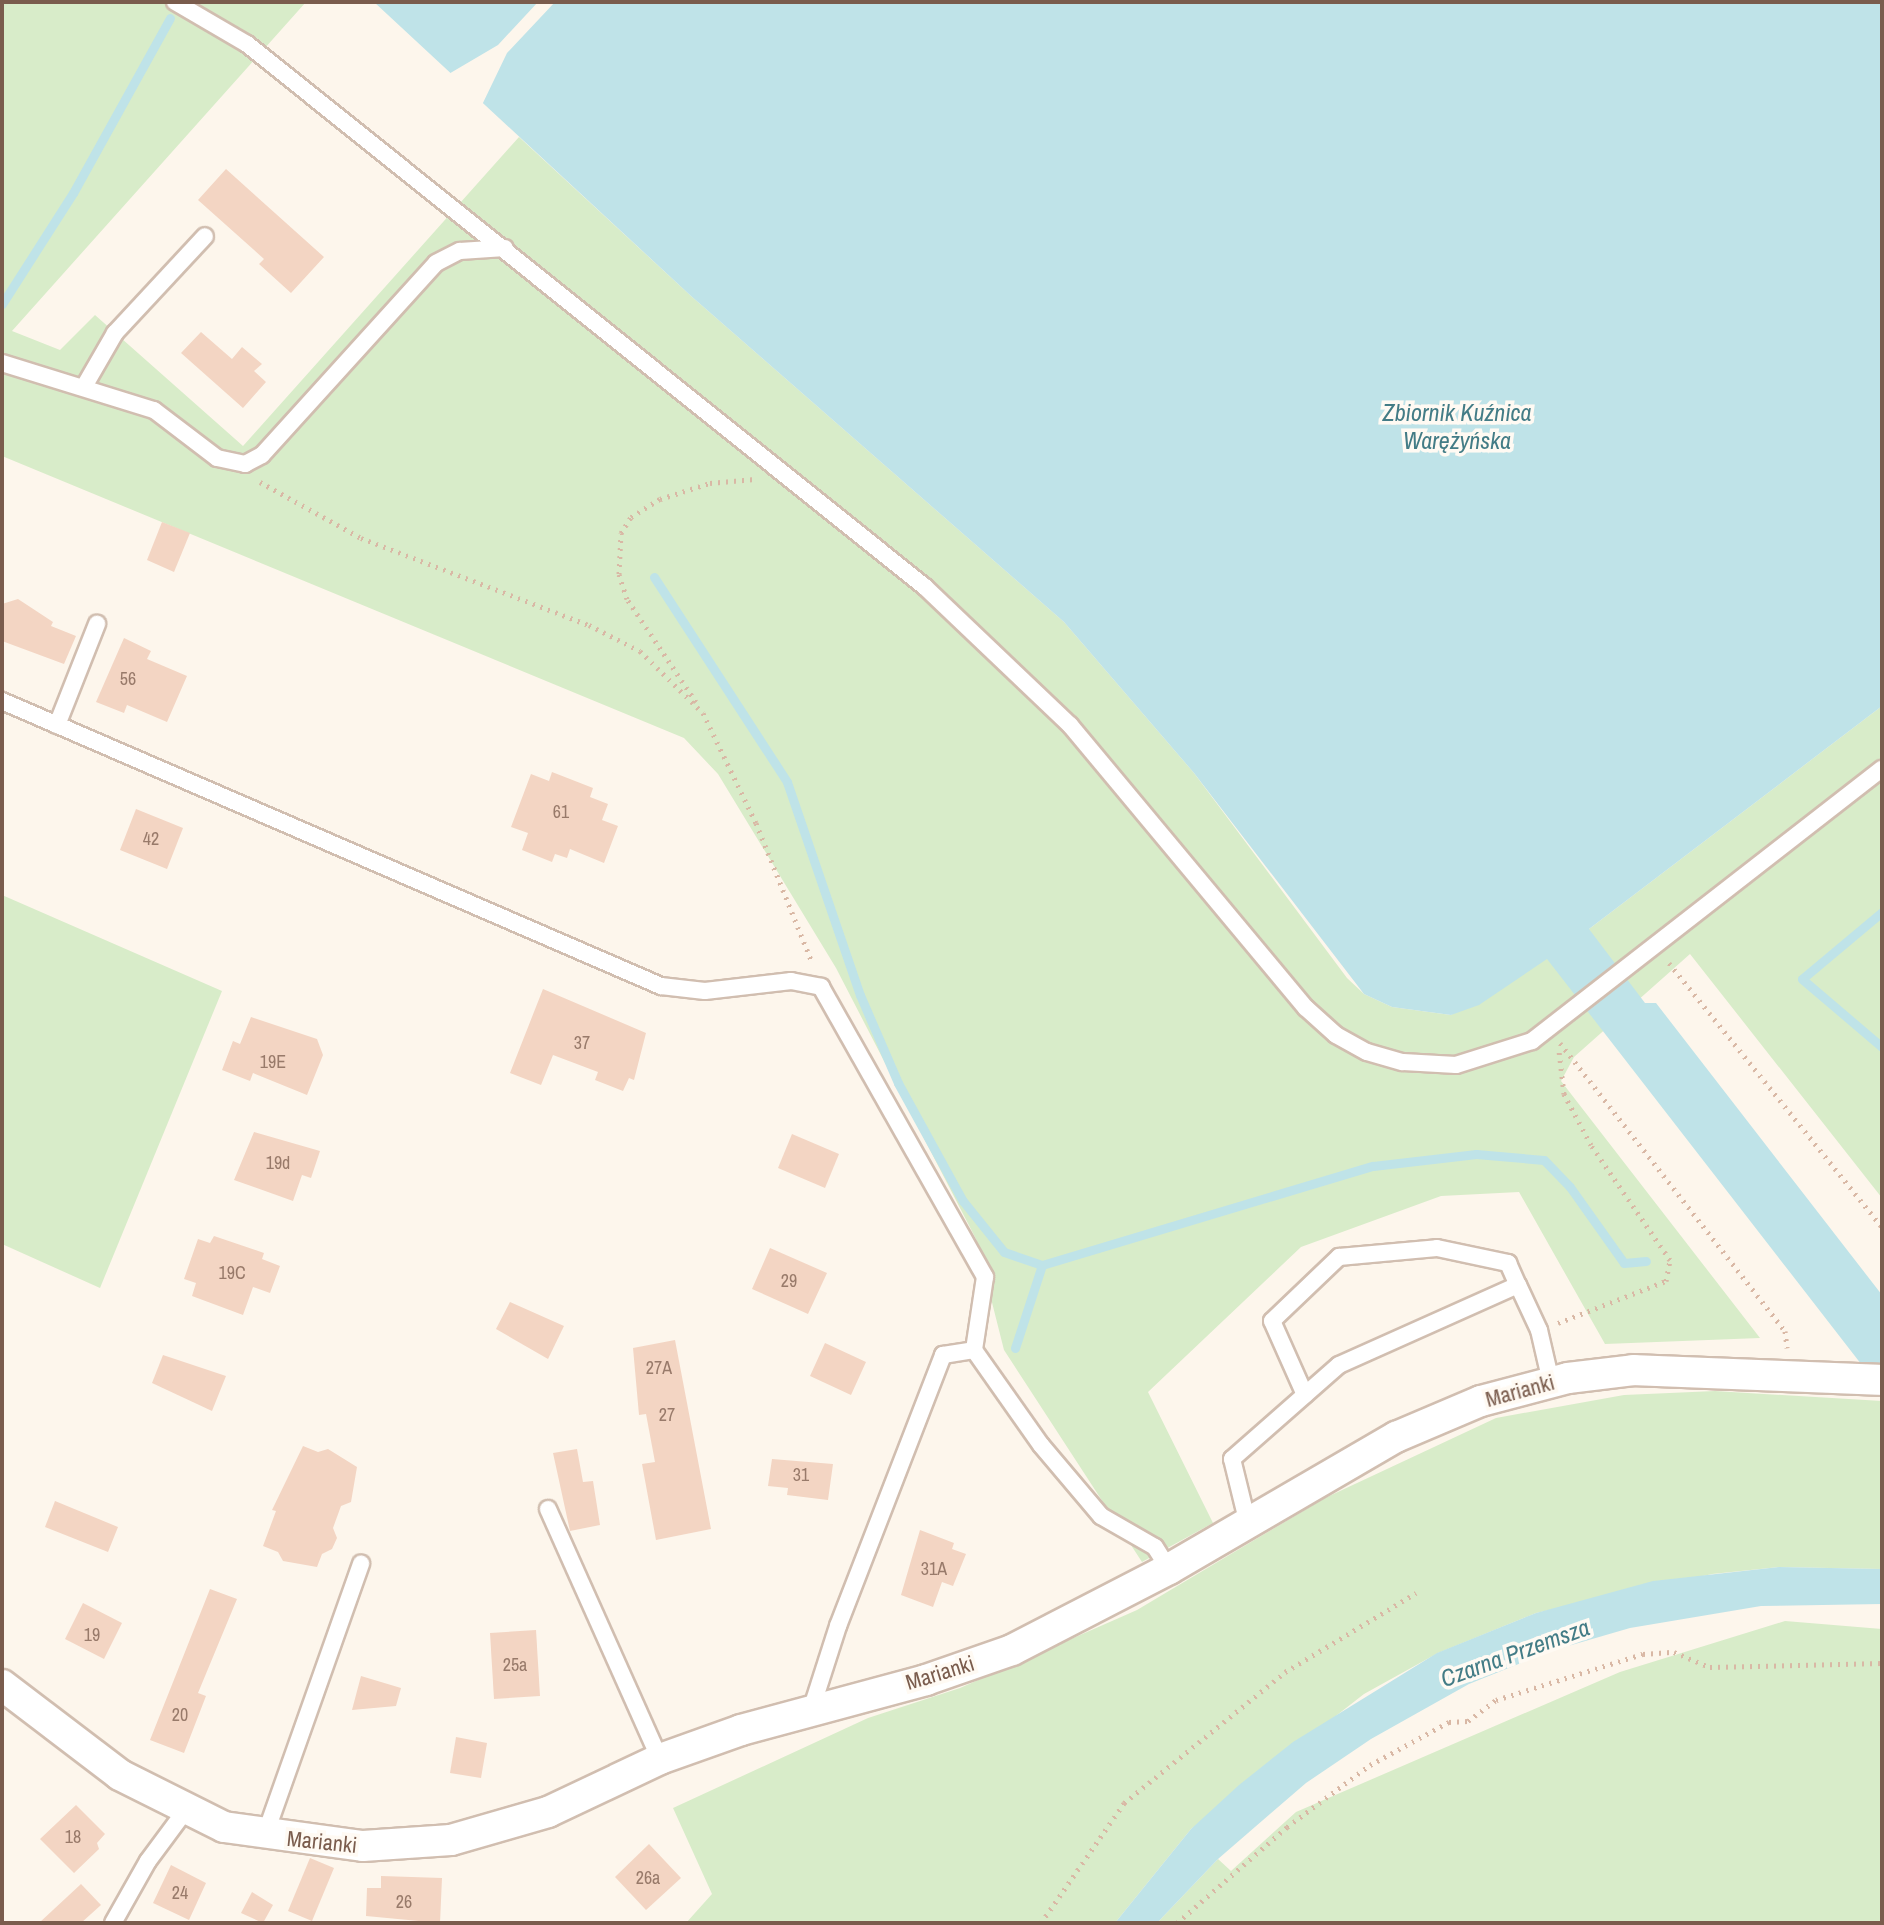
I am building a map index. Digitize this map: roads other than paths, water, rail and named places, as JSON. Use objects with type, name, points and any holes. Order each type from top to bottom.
[{"type":"street","name":"Marianki","points":[[2,1685],[120,1775],[185,1811],[265,1835],[363,1846],[451,1840],[548,1812],[660,1759],[812,1707],[926,1680],[1012,1650],[1169,1569],[1419,1426],[1551,1382],[1679,1369],[1870,1379]]},
{"type":"lane","points":[[175,2],[247,44],[925,587],[1052,706],[1189,863],[1295,995],[1336,1035],[1385,1058],[1439,1066],[1494,1057],[1550,1030],[1882,769]]},
{"type":"lane","points":[[85,385],[115,333],[205,236]]},
{"type":"lane","points":[[2,363],[85,385],[154,410],[217,458],[237,464],[262,455],[436,263],[460,251],[505,248]]},
{"type":"lane","points":[[57,725],[97,624]]},
{"type":"lane","points":[[2,701],[661,986],[705,991],[791,981],[821,987],[985,1277],[974,1350],[1041,1445],[1101,1516],[1155,1547],[1169,1569]]},
{"type":"lane","points":[[1305,1395],[1272,1321],[1339,1257],[1437,1248],[1508,1263],[1539,1330],[1551,1382]]},
{"type":"lane","points":[[1248,1524],[1232,1459],[1339,1365],[1518,1285]]},
{"type":"lane","points":[[812,1707],[838,1626],[943,1355],[974,1350]]},
{"type":"lane","points":[[548,1509],[660,1759]]},
{"type":"lane","points":[[265,1835],[361,1564]]},
{"type":"lane","points":[[113,1923],[148,1861],[185,1811]]},
{"type":"water","name":"Zbiornik Kuźnica Warężyńska","points":[[374,2],[1882,2],[1882,706],[1589,929],[1645,1003],[1656,1003],[1882,1295],[1882,1391],[1547,959],[1479,1005],[1451,1015],[1392,1007],[1364,994],[1194,773],[1064,622],[691,296]]},
{"type":"water","name":"Czarna Przemsza","points":[[1779,1567],[1882,1569],[1882,1604],[1761,1606],[1630,1628],[1551,1651],[1469,1684],[1371,1739],[1306,1783],[1218,1859],[1157,1923],[1115,1923],[1191,1829],[1239,1785],[1293,1742],[1437,1653],[1536,1613],[1653,1581]]},
{"type":"waterway","points":[[2,304],[73,193],[170,18]]},
{"type":"waterway","points":[[654,577],[787,782],[860,995],[898,1083],[963,1201],[1004,1252],[1042,1265],[1373,1166],[1476,1154],[1544,1160],[1570,1187],[1624,1263],[1646,1261]]},
{"type":"waterway","points":[[1882,912],[1802,979],[1882,1047]]},
{"type":"waterway","points":[[1015,1348],[1042,1265]]}]
